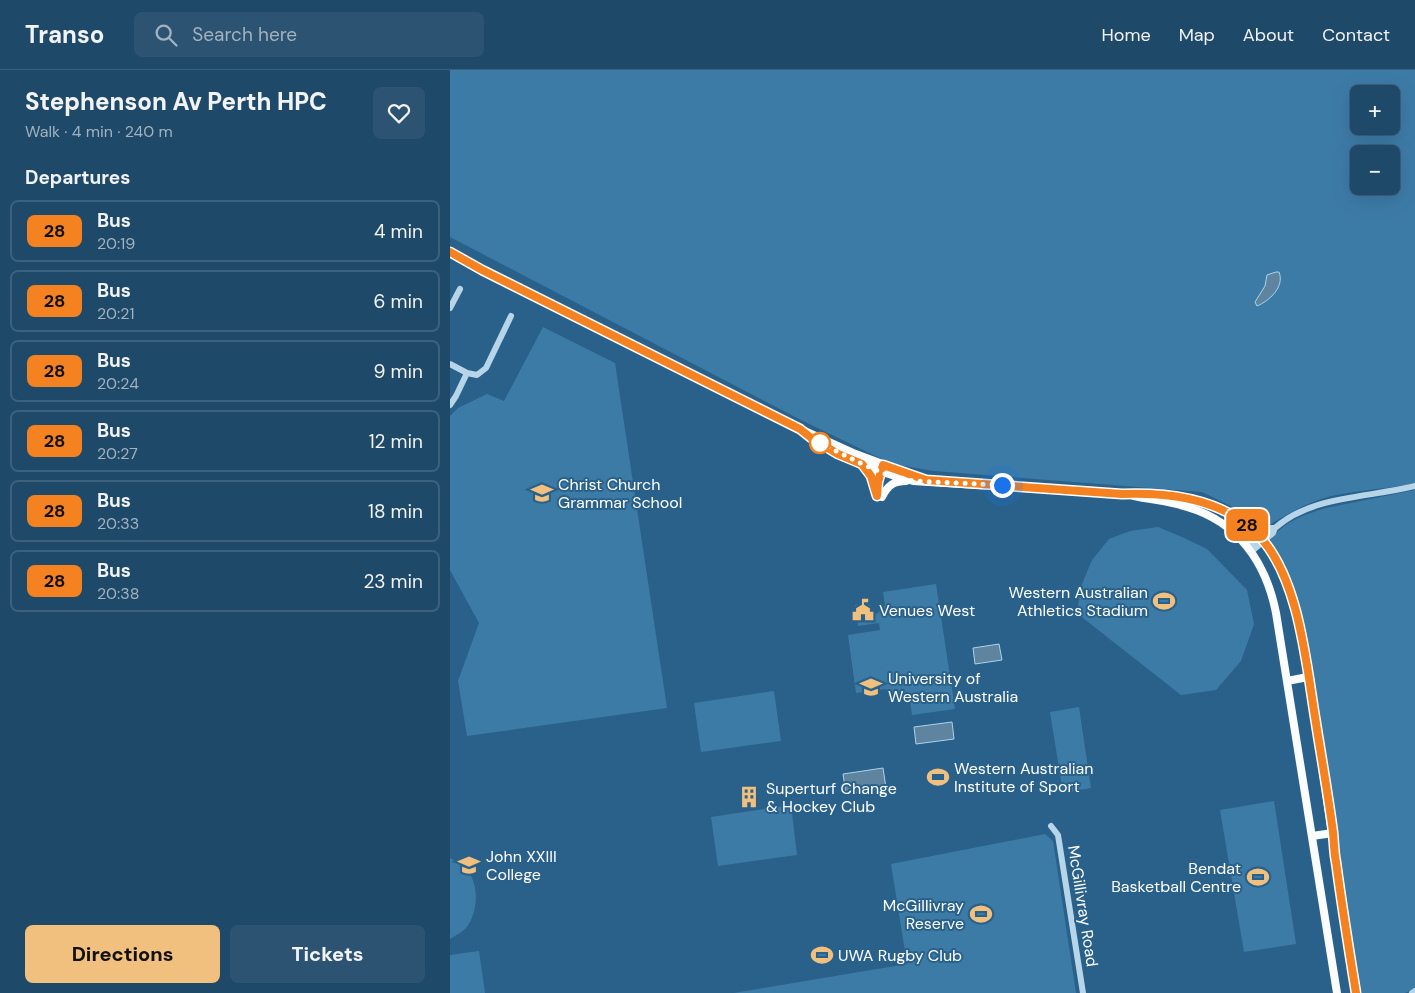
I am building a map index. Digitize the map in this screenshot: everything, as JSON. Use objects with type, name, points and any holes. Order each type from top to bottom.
[{"type":"main road","points":[[450,252],[482,270],[800,429],[853,453],[926,480]]},
{"type":"main road","points":[[800,429],[831,450],[886,474],[913,481]]},
{"type":"main road","points":[[862,464],[871,476],[879,496],[893,483],[926,480],[1122,494],[1172,503],[1199,511],[1229,529],[1250,549],[1261,566],[1272,593],[1337,993]]},
{"type":"main road","points":[[1122,494],[1148,493],[1205,502],[1235,516],[1262,539],[1279,564],[1287,582],[1299,627],[1308,677],[1356,993]]},
{"type":"main road","points":[[1287,681],[1308,677]]},
{"type":"main road","points":[[1312,836],[1333,833]]},
{"type":"street","points":[[450,308],[460,289]]},
{"type":"street","points":[[450,364],[467,373],[477,374],[486,368],[511,316]]},
{"type":"street","points":[[450,405],[467,373]]},
{"type":"street","points":[[1250,549],[1271,528],[1275,528],[1300,512],[1325,502],[1415,486]]},
{"type":"street","name":"McGillivray Road","points":[[1051,826],[1058,835],[1083,993]]},
{"type":"shaded area","points":[[450,70],[1415,70],[1415,483],[1351,492],[1325,498],[1300,508],[1262,529],[1235,508],[1202,492],[934,471],[892,464],[801,420],[450,237]]},
{"type":"shaded area","points":[[1279,272],[1280,278],[1278,288],[1271,297],[1257,306],[1255,302],[1265,286],[1267,275]]},
{"type":"shaded area","name":"Christ Church Grammar School","points":[[543,327],[615,363],[667,708],[467,736],[458,681],[479,623],[450,570],[450,416],[458,408],[487,394],[504,401]]},
{"type":"shaded area","points":[[1415,490],[1415,988],[1405,993],[1362,993],[1359,987],[1341,876],[1332,799],[1298,607],[1292,580],[1270,541],[1275,534],[1288,524],[1310,513]]},
{"type":"shaded area","name":"Western Australian Athletics Stadium","points":[[1158,527],[1207,549],[1247,590],[1254,624],[1241,661],[1216,690],[1181,695],[1083,618],[1077,611],[1082,584],[1092,560],[1109,539],[1130,531]]},
{"type":"shaded area","points":[[936,584],[955,709],[912,715],[910,700],[896,700],[886,689],[856,693],[848,635],[880,630],[879,623],[858,626],[855,605],[870,603],[871,611],[877,614],[885,605],[883,592]]},
{"type":"shaded area","points":[[999,644],[1002,660],[975,664],[973,648]]},
{"type":"shaded area","points":[[774,691],[781,741],[701,752],[694,703]]},
{"type":"shaded area","points":[[1079,707],[1091,788],[1063,793],[1050,712]]},
{"type":"shaded area","points":[[952,722],[954,739],[916,744],[914,727]]},
{"type":"shaded area","points":[[883,768],[886,788],[846,794],[843,774]]},
{"type":"shaded area","name":"Bendat Basketball Centre","points":[[1274,801],[1296,944],[1244,952],[1220,810]]},
{"type":"shaded area","points":[[791,805],[797,855],[718,866],[711,817]]},
{"type":"shaded area","name":"McGillivray Reserve","points":[[1045,834],[1053,841],[1076,993],[734,993],[907,964],[891,864]]},
{"type":"shaded area","points":[[450,858],[462,865],[469,873],[474,882],[476,902],[470,923],[450,939]]},
{"type":"shaded area","name":"UWA Rugby Club","points":[[830,948],[832,959],[814,962],[812,951]]},
{"type":"shaded area","points":[[479,951],[485,993],[450,993],[450,955]]},
{"type":"bus line","name":"28","points":[[450,252],[482,270],[800,429],[838,454],[862,464],[871,476],[877,496],[878,482],[883,465],[926,480],[1122,494],[1148,493],[1192,499],[1222,509],[1248,525],[1260,537],[1279,564],[1287,582],[1299,627],[1327,790],[1356,993]]},
{"type":"place","name":"Christ Church Grammar School","points":[[542,493]]},
{"type":"place","name":"Western Australian Athletics Stadium","points":[[1164,601]]},
{"type":"place","name":"Venues West","points":[[863,610]]},
{"type":"place","name":"University of Western Australia","points":[[871,687]]},
{"type":"place","name":"Western Australian Institute of Sport","points":[[938,777]]},
{"type":"place","name":"Superturf Change & Hockey Club","points":[[749,797]]},
{"type":"place","name":"John XXIII College","points":[[469,865]]},
{"type":"place","name":"Bendat Basketball Centre","points":[[1258,877]]},
{"type":"place","name":"McGillivray Reserve","points":[[981,914]]},
{"type":"place","name":"UWA Rugby Club","points":[[822,955]]},
{"type":"route","points":[[820,443],[838,454],[886,474],[913,481],[926,480],[1002,485]]}]
